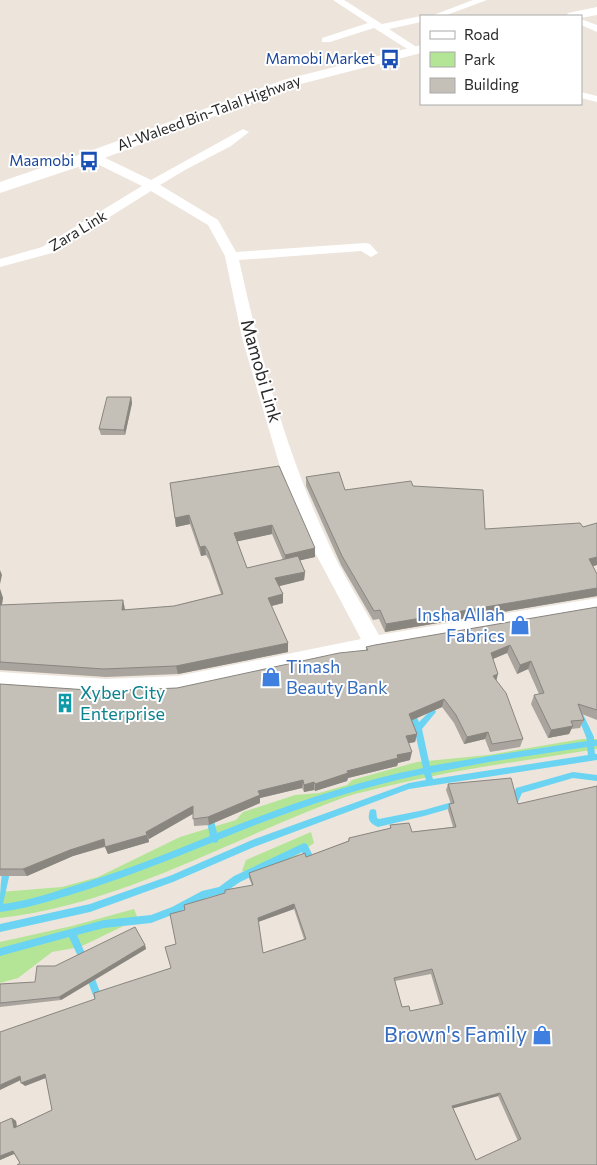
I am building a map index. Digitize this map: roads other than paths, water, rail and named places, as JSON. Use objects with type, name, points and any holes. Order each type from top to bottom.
[{"type":"street","points":[[338,0],[418,52]]},
{"type":"street","points":[[439,15],[482,0]]},
{"type":"street","points":[[578,15],[597,11]]},
{"type":"street","points":[[326,40],[380,26],[420,19]]},
{"type":"street","points":[[582,22],[597,30]]},
{"type":"street","name":"Al-Waleed Bin-Talal Highway","points":[[0,188],[288,83],[418,52]]},
{"type":"street","points":[[582,95],[597,99]]},
{"type":"street","name":"Zara Link","points":[[0,263],[47,250],[181,167],[227,144],[243,132]]},
{"type":"street","name":"Mamobi Link","points":[[91,156],[151,186],[213,223],[232,256],[249,338],[288,467],[319,543],[374,644]]},
{"type":"street","points":[[232,256],[361,246],[370,253]]},
{"type":"street","points":[[0,681],[106,688],[178,685],[374,644],[597,606]]},
{"type":"waterway","points":[[411,711],[418,728]]},
{"type":"waterway","points":[[418,728],[433,712]]},
{"type":"waterway","points":[[580,714],[590,737],[591,744]]},
{"type":"waterway","points":[[418,728],[427,770]]},
{"type":"waterway","points":[[591,744],[597,743]]},
{"type":"waterway","points":[[427,770],[591,744]]},
{"type":"waterway","points":[[591,744],[592,758]]},
{"type":"waterway","points":[[592,758],[597,757]]},
{"type":"waterway","points":[[430,783],[592,758]]},
{"type":"waterway","points":[[215,838],[311,801],[346,790],[427,770]]},
{"type":"waterway","points":[[427,770],[430,783]]},
{"type":"waterway","points":[[512,801],[515,800],[519,790],[573,775],[597,778]]},
{"type":"waterway","points":[[0,928],[90,908],[173,878],[252,844],[409,786],[430,783]]},
{"type":"waterway","points":[[373,812],[373,820],[378,823],[456,804]]},
{"type":"waterway","points":[[210,818],[215,838]]},
{"type":"waterway","points":[[0,908],[35,901],[101,882],[215,838]]},
{"type":"waterway","points":[[0,952],[104,924],[151,919],[205,894],[221,890],[237,879],[304,847],[312,863]]},
{"type":"waterway","points":[[0,901],[7,868]]},
{"type":"waterway","points":[[72,934],[84,960]]},
{"type":"waterway","points":[[89,974],[99,1000]]},
{"type":"place","name":"Mamobi Market","points":[[390,59]]},
{"type":"place","name":"Maamobi","points":[[89,161]]},
{"type":"place","name":"Insha Allah Fabrics","points":[[520,625]]},
{"type":"place","name":"Tinash Beauty Bank","points":[[271,677]]},
{"type":"place","name":"Xyber City Enterprise","points":[[65,703]]},
{"type":"place","name":"Brown's Family","points":[[542,1035]]}]
